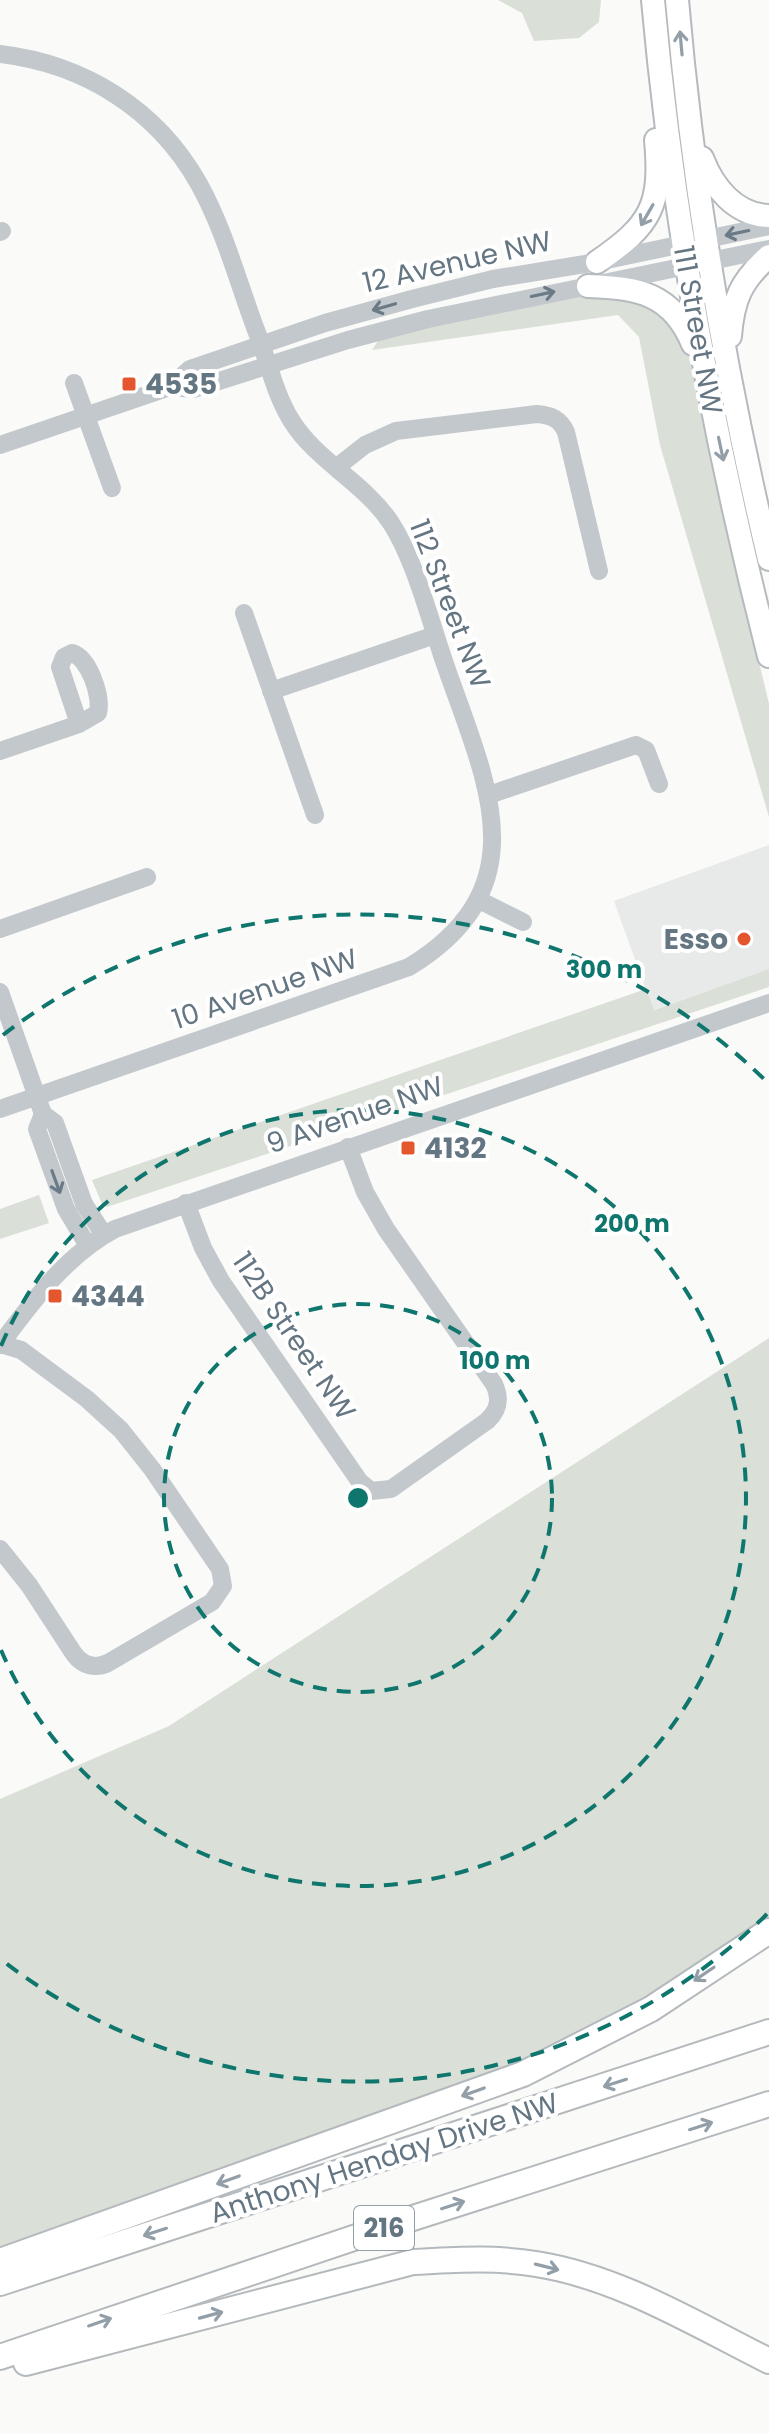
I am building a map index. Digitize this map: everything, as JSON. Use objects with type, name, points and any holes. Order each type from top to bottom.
[{"type":"highway","points":[[0,2261],[523,2074],[651,2009],[769,1931]]},
{"type":"highway","name":"Anthony Henday Drive NW","points":[[0,2283],[769,2032]]},
{"type":"highway","name":"216","points":[[0,2357],[413,2218],[769,2104]]},
{"type":"highway","points":[[0,2370],[413,2262],[475,2259],[537,2264],[612,2285],[769,2361]]},
{"type":"main road","name":"111 Street NW","points":[[653,0],[684,254],[705,373],[733,508],[769,656]]},
{"type":"main road","name":"111 Street NW","points":[[677,0],[707,250],[769,559]]},
{"type":"main road","points":[[597,262],[626,241],[647,219],[655,201],[658,161],[650,77],[655,28]]},
{"type":"main road","points":[[691,130],[708,174],[721,192],[736,206],[769,216]]},
{"type":"main road","points":[[728,365],[733,309],[744,282],[769,256]]},
{"type":"main road","points":[[588,286],[628,288],[661,301],[676,314],[688,331],[705,373]]},
{"type":"street","name":"112 Street NW","points":[[0,54],[41,61],[85,77],[139,110],[167,138],[204,193],[281,402],[294,426],[311,445],[373,499],[392,525],[406,554],[489,795],[492,842],[486,880],[479,900]]},
{"type":"street","name":"12 Avenue NW","points":[[707,250],[769,226]]},
{"type":"street","name":"12 Avenue NW","points":[[170,387],[190,369],[412,299],[493,279],[597,262],[707,250],[769,249]]},
{"type":"street","name":"12 Avenue NW","points":[[0,445],[170,387],[194,389],[348,340],[428,319],[588,286],[684,254]]},
{"type":"street","points":[[74,383],[112,488]]},
{"type":"street","points":[[337,467],[374,439],[396,431],[537,414],[555,418],[566,432],[599,571]]},
{"type":"street","points":[[244,613],[315,815]]},
{"type":"street","points":[[271,691],[435,635]]},
{"type":"street","points":[[0,751],[79,724]]},
{"type":"street","points":[[489,795],[636,745],[646,750],[659,784]]},
{"type":"street","points":[[0,929],[147,877]]},
{"type":"street","points":[[479,900],[523,922]]},
{"type":"street","name":"10 Avenue NW","points":[[0,1109],[40,1105],[393,975],[437,949],[465,922],[479,900]]},
{"type":"street","points":[[0,992],[40,1105],[55,1123],[84,1204],[104,1235]]},
{"type":"street","name":"9 Avenue NW","points":[[0,1344],[47,1284],[88,1246],[143,1217],[769,1003]]},
{"type":"street","points":[[40,1105],[37,1129],[66,1209],[88,1246]]},
{"type":"street","name":"112B Street NW","points":[[186,1203],[203,1248],[221,1281],[360,1482],[371,1491],[379,1492],[396,1486],[487,1421],[496,1412],[499,1403],[494,1384],[378,1216],[348,1147]]},
{"type":"street","points":[[0,1344],[21,1350],[33,1358],[87,1399],[121,1430],[152,1469],[220,1569],[223,1586],[212,1602],[108,1663],[90,1666],[78,1660],[29,1585],[0,1549]]},
{"type":"shaded area","points":[[498,0],[601,0],[599,22],[579,38],[534,41],[522,13]]},
{"type":"shaded area","points":[[634,295],[662,308],[681,333],[694,373],[769,704],[769,817],[660,445],[639,337],[618,315],[372,350],[380,338],[569,297]]},
{"type":"shaded area","points":[[769,845],[769,969],[653,1010],[614,901]]},
{"type":"shaded area","points":[[769,969],[769,987],[107,1207],[102,1204],[92,1180],[646,989],[654,1010]]},
{"type":"shaded area","points":[[39,1195],[49,1223],[0,1239],[0,1209]]},
{"type":"shaded area","points":[[769,1338],[769,1919],[644,2002],[529,2063],[0,2251],[0,1799],[169,1726]]},
{"type":"place","name":"4535","points":[[129,384]]},
{"type":"place","name":"Esso","points":[[744,939]]},
{"type":"place","name":"4132","points":[[408,1148]]},
{"type":"place","name":"4344","points":[[55,1296]]}]
